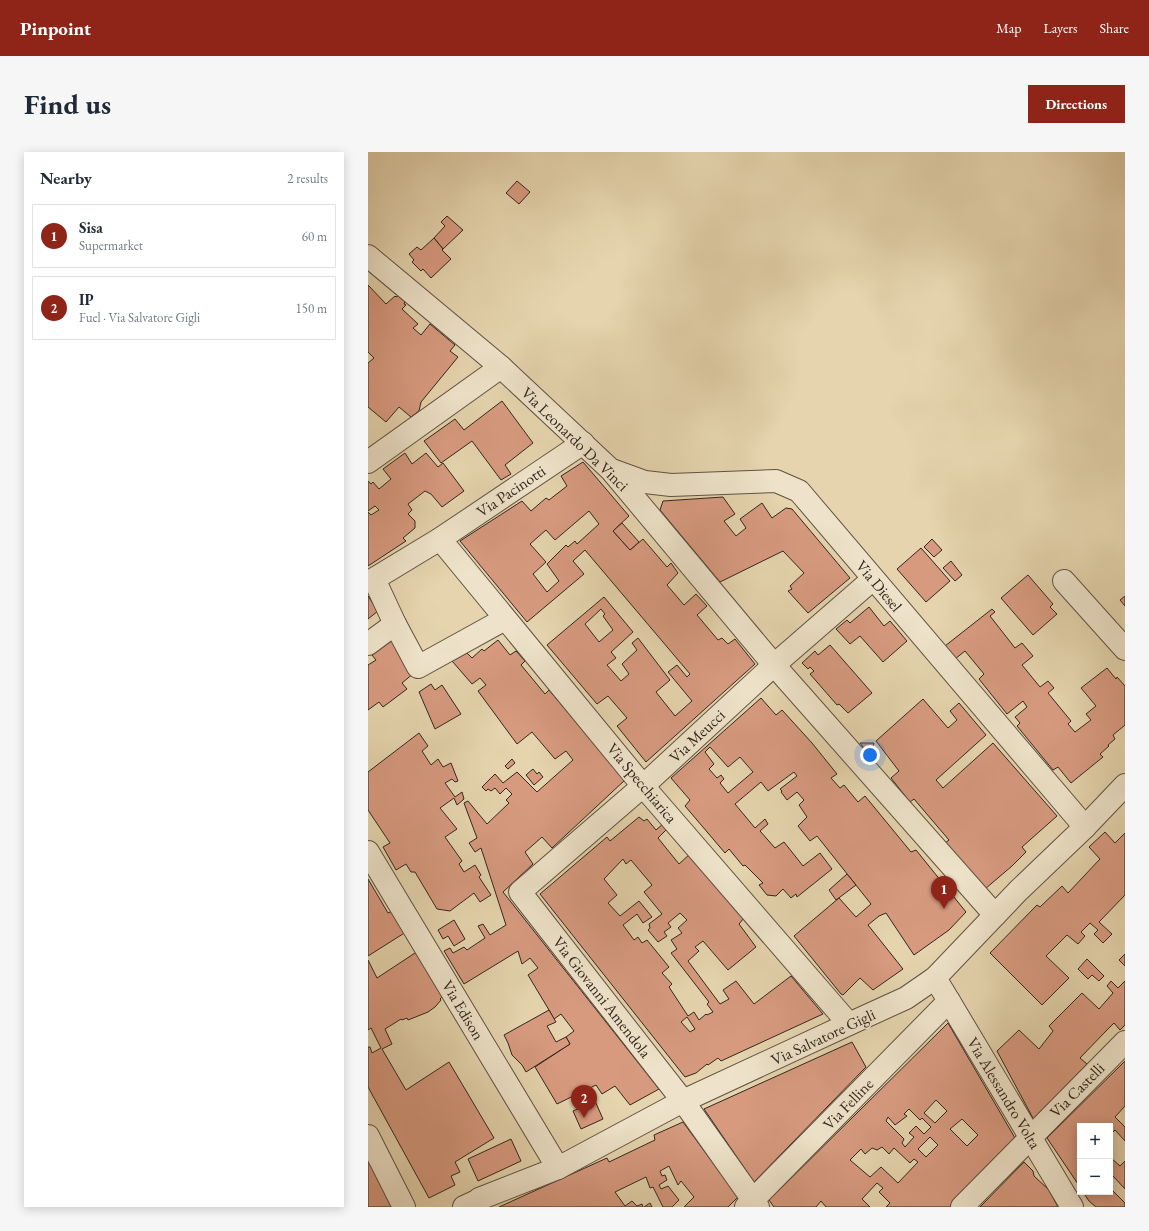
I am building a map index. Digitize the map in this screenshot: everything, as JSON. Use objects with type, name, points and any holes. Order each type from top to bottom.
[{"type":"street","name":"Via Leonardo Da Vinci","points":[[368,256],[501,367],[611,470],[774,665]]},
{"type":"street","points":[[368,462],[501,367]]},
{"type":"street","name":"Via Pacinotti","points":[[395,624],[374,579],[440,539],[583,443]]},
{"type":"street","name":"Via Diesel","points":[[611,470],[645,482],[671,485],[776,481],[799,491],[1085,827]]},
{"type":"street","name":"Via Specchiarica","points":[[440,539],[643,786],[849,1024]]},
{"type":"street","name":"Via Meucci","points":[[520,892],[643,786],[774,665],[873,579]]},
{"type":"street","points":[[1064,581],[1125,649]]},
{"type":"street","points":[[368,644],[395,624],[418,666],[505,619]]},
{"type":"street","points":[[774,665],[995,915]]},
{"type":"street","name":"Via Salvatore Gigli","points":[[474,1205],[479,1199],[558,1168],[683,1101],[906,998],[935,978],[995,915],[1085,827],[1125,785]]},
{"type":"street","name":"Via Edison","points":[[368,852],[558,1168]]},
{"type":"street","name":"Via Giovanni Amendola","points":[[520,892],[683,1101],[753,1205]]},
{"type":"street","name":"Via Alessandro Volta","points":[[935,978],[1072,1207]]},
{"type":"street","name":"Via Felline","points":[[753,1205],[949,1001]]},
{"type":"street","name":"Via Castelli","points":[[962,1207],[1125,1042]]},
{"type":"street","points":[[368,1136],[404,1207]]},
{"type":"building","points":[[517,181],[530,192],[519,204],[506,193]]},
{"type":"building","points":[[447,216],[463,230],[443,249],[434,238],[445,226],[441,222]]},
{"type":"building","points":[[434,238],[443,249],[442,250],[451,259],[431,278],[423,269],[421,271],[412,262],[414,260],[409,254],[417,247],[421,250]]},
{"type":"building","points":[[368,285],[386,304],[395,296],[396,297],[399,295],[405,301],[404,304],[406,305],[402,309],[418,324],[413,328],[421,335],[430,324],[455,345],[450,351],[458,357],[421,402],[419,411],[411,417],[399,407],[386,422],[368,407],[368,363],[374,358],[368,352]]},
{"type":"building","points":[[502,401],[533,443],[505,465],[511,474],[501,480],[472,441],[441,463],[424,441],[455,419],[464,430]]},
{"type":"building","points":[[405,453],[412,464],[426,453],[438,467],[443,463],[464,491],[442,507],[431,494],[425,491],[408,504],[412,510],[408,514],[415,521],[415,528],[403,538],[406,541],[368,566],[368,512],[371,515],[379,510],[375,506],[368,511],[368,481],[371,484],[373,482],[379,489],[391,479],[383,469]]},
{"type":"building","points":[[583,462],[629,516],[613,531],[630,550],[643,539],[667,567],[671,563],[678,573],[667,585],[684,605],[696,594],[707,606],[697,615],[718,640],[722,638],[728,644],[735,639],[755,664],[646,762],[617,726],[627,718],[608,696],[597,704],[547,645],[604,597],[633,632],[611,652],[616,658],[607,665],[621,681],[629,674],[622,664],[637,650],[632,643],[638,638],[670,680],[656,692],[675,716],[692,701],[668,672],[677,665],[687,677],[690,674],[585,550],[573,561],[584,574],[527,622],[460,541],[522,501],[531,511],[546,498],[549,500],[567,486],[561,476]],"holes":[[[589,511],[599,524],[577,544],[575,541],[568,547],[566,545],[547,564],[559,581],[547,592],[533,574],[546,562],[530,544],[546,530],[555,540]],[[601,609],[605,614],[603,616],[613,630],[599,642],[585,624]]]},
{"type":"building","points":[[723,497],[735,514],[724,521],[736,536],[746,528],[740,519],[762,503],[772,518],[786,508],[792,509],[850,578],[808,613],[788,591],[792,589],[790,586],[804,573],[783,551],[720,582],[660,510],[663,501]]},
{"type":"building","points":[[622,523],[639,542],[630,550],[613,531]]},
{"type":"building","points":[[932,539],[942,550],[934,557],[924,547]]},
{"type":"building","points":[[921,548],[950,581],[926,602],[897,569]]},
{"type":"building","points":[[951,561],[962,575],[955,581],[943,568]]},
{"type":"building","points":[[1028,575],[1053,604],[1050,607],[1057,614],[1033,635],[1001,598]]},
{"type":"building","points":[[368,596],[378,611],[368,619]]},
{"type":"building","points":[[1125,596],[1125,606],[1120,600]]},
{"type":"building","points":[[869,607],[884,626],[890,621],[907,641],[883,662],[860,636],[850,644],[836,629],[847,620],[850,623]]},
{"type":"building","points":[[992,609],[995,612],[990,616],[1015,648],[1022,643],[1033,656],[1022,665],[1040,687],[1048,681],[1054,688],[1048,693],[1071,721],[1068,724],[1075,732],[1091,720],[1086,714],[1096,706],[1081,688],[1107,668],[1116,679],[1117,677],[1125,686],[1125,725],[1113,735],[1115,739],[1100,754],[1103,757],[1071,783],[1058,767],[1053,770],[1017,726],[1020,723],[1015,717],[1027,707],[1023,701],[1007,714],[979,679],[984,674],[965,651],[955,659],[945,646]]},
{"type":"building","points":[[395,638],[414,673],[402,683],[407,689],[383,707],[379,702],[368,710],[368,665],[376,660],[372,655]]},
{"type":"building","points":[[498,640],[510,655],[516,651],[525,661],[521,665],[545,694],[549,690],[625,780],[552,848],[542,837],[525,852],[533,864],[503,892],[659,1089],[630,1105],[615,1086],[602,1094],[596,1085],[557,1104],[535,1067],[570,1044],[566,1037],[574,1031],[561,1014],[554,1019],[528,975],[538,968],[530,958],[522,964],[518,951],[464,984],[444,951],[450,948],[453,953],[464,947],[467,950],[485,938],[478,926],[483,924],[490,935],[506,925],[481,848],[475,852],[469,843],[477,838],[464,803],[468,801],[487,824],[509,803],[506,800],[512,794],[506,788],[500,794],[495,788],[491,791],[488,789],[486,791],[482,787],[495,774],[503,783],[517,772],[537,792],[573,760],[566,751],[555,759],[532,732],[517,744],[478,691],[486,685],[480,678],[472,684],[452,661],[467,653],[472,658],[482,649],[484,651]]},
{"type":"building","points":[[830,645],[872,693],[848,713],[839,704],[837,705],[810,674],[814,671],[810,667],[808,669],[802,663],[815,651],[818,655]]},
{"type":"building","points":[[431,684],[435,690],[442,685],[461,714],[435,729],[419,692]]},
{"type":"building","points":[[761,698],[776,715],[782,710],[812,743],[837,774],[831,778],[840,788],[844,785],[858,802],[865,796],[911,852],[916,850],[966,912],[949,930],[914,955],[886,913],[879,916],[868,925],[903,969],[873,990],[860,978],[843,995],[794,936],[839,898],[856,917],[871,904],[817,836],[810,841],[798,826],[807,817],[799,805],[804,800],[797,792],[787,800],[780,789],[797,776],[794,772],[768,791],[761,782],[735,804],[755,828],[765,819],[768,824],[760,831],[775,848],[784,842],[803,866],[820,853],[832,869],[797,897],[796,894],[791,898],[783,889],[776,896],[767,895],[759,885],[763,883],[745,865],[743,866],[729,849],[725,853],[685,806],[690,800],[671,778]],"holes":[[[710,747],[728,767],[740,757],[753,772],[728,793],[720,783],[724,779],[721,775],[717,778],[709,769],[714,764],[705,752]]]},
{"type":"building","points":[[923,699],[948,728],[957,720],[950,711],[959,703],[986,735],[936,780],[943,788],[993,743],[1057,816],[1022,847],[1026,852],[985,889],[945,843],[949,840],[914,799],[910,802],[891,778],[899,771],[876,741]]},
{"type":"building","points":[[419,733],[428,746],[422,751],[431,765],[438,759],[443,767],[451,763],[458,781],[455,782],[452,779],[445,783],[455,797],[462,792],[464,799],[457,805],[454,798],[440,808],[457,829],[445,837],[462,861],[459,864],[464,872],[475,865],[481,875],[479,877],[491,895],[480,902],[474,893],[450,911],[437,909],[415,872],[411,872],[406,864],[396,870],[383,847],[390,843],[368,810],[368,772]]},
{"type":"building","points":[[860,743],[874,743],[871,754],[868,754]]},
{"type":"building","points":[[512,759],[515,763],[508,769],[505,766]]},
{"type":"building","points":[[533,769],[537,774],[539,772],[543,777],[534,785],[526,775]]},
{"type":"building","points":[[639,817],[644,821],[647,819],[656,830],[664,823],[668,828],[658,838],[679,864],[691,853],[744,918],[739,924],[756,947],[728,970],[703,941],[695,947],[699,951],[688,961],[720,1004],[729,999],[723,990],[736,981],[754,1004],[791,976],[823,1014],[721,1061],[718,1058],[708,1065],[707,1064],[696,1073],[685,1077],[540,894],[607,837],[610,841]],"holes":[[[623,859],[626,864],[631,860],[652,885],[644,892],[662,914],[649,924],[650,928],[648,930],[658,942],[667,936],[664,932],[671,927],[668,923],[680,913],[687,920],[678,928],[682,933],[671,940],[677,949],[671,953],[709,1002],[707,1004],[713,1012],[707,1015],[706,1014],[699,1020],[694,1012],[688,1016],[669,987],[672,984],[662,973],[669,967],[647,940],[642,943],[638,937],[634,940],[623,925],[637,914],[643,923],[652,917],[639,901],[620,916],[608,903],[617,895],[604,879]],[[687,1017],[695,1029],[690,1032],[681,1022]]]},
{"type":"building","points":[[1105,832],[1115,843],[1125,833],[1125,895],[1099,922],[1112,934],[1103,943],[1094,934],[1098,930],[1090,923],[1081,932],[1085,936],[1078,944],[1067,935],[1046,956],[1069,978],[1042,1005],[990,953],[1037,905],[1040,907],[1062,886],[1068,893],[1100,859],[1089,847]]},
{"type":"building","points":[[847,874],[856,885],[836,900],[829,890]]},
{"type":"building","points":[[368,879],[388,913],[393,911],[406,932],[368,956]]},
{"type":"building","points":[[454,920],[465,939],[454,946],[448,936],[443,939],[438,930]]},
{"type":"building","points":[[418,951],[443,996],[435,1007],[428,1012],[408,1020],[407,1018],[401,1019],[385,1029],[392,1044],[382,1049],[406,1090],[449,1062],[494,1138],[455,1162],[460,1172],[451,1176],[455,1185],[429,1198],[368,1087],[368,1047],[370,1047],[372,1053],[381,1048],[371,1028],[368,1030],[368,960],[377,978]]},
{"type":"building","points":[[1125,954],[1125,966],[1119,960]]},
{"type":"building","points":[[1087,959],[1104,976],[1099,981],[1092,975],[1088,979],[1078,969]]},
{"type":"building","points":[[1111,981],[1118,988],[1125,981],[1125,1025],[1120,1030],[1114,1023],[1080,1058],[1087,1064],[1034,1120],[997,1051],[1019,1030],[1039,1049],[1053,1031],[1049,1026],[1082,993],[1099,1009],[1113,993],[1107,986]]},
{"type":"building","points":[[549,1010],[556,1022],[547,1026],[556,1042],[566,1037],[570,1044],[526,1072],[522,1065],[512,1055],[504,1035]]},
{"type":"building","points":[[948,1023],[1015,1138],[951,1207],[886,1207],[890,1203],[879,1192],[883,1188],[877,1183],[862,1199],[870,1207],[826,1207],[821,1201],[816,1207],[774,1207],[769,1200]],"holes":[[[936,1100],[947,1111],[935,1123],[924,1113]],[[909,1109],[920,1120],[922,1118],[931,1127],[924,1134],[916,1126],[909,1133],[914,1137],[905,1147],[902,1143],[904,1139],[886,1121],[888,1117],[895,1125],[907,1116],[904,1114]],[[962,1119],[978,1135],[967,1146],[950,1129]],[[930,1137],[938,1145],[926,1157],[918,1149]],[[882,1147],[889,1154],[894,1148],[910,1163],[914,1159],[918,1162],[898,1183],[881,1167],[870,1177],[850,1160],[861,1149],[865,1154],[872,1148],[877,1150]]]},
{"type":"building","points":[[852,1042],[866,1067],[754,1182],[704,1109]]},
{"type":"building","points":[[1125,1061],[1125,1106],[1115,1117],[1125,1127],[1125,1141],[1115,1130],[1113,1132],[1113,1123],[1077,1123],[1077,1183],[1047,1138]]},
{"type":"building","points":[[595,1101],[603,1119],[581,1129],[573,1111]]},
{"type":"building","points":[[683,1122],[738,1197],[728,1207],[684,1207],[694,1197],[681,1181],[678,1185],[669,1166],[660,1171],[662,1176],[665,1175],[667,1180],[659,1185],[661,1189],[668,1186],[679,1200],[672,1207],[663,1207],[653,1187],[650,1188],[646,1177],[615,1192],[625,1206],[632,1201],[637,1206],[642,1204],[643,1207],[499,1207],[607,1158],[609,1162],[655,1140],[654,1135]]},
{"type":"building","points":[[511,1139],[521,1161],[478,1181],[468,1159]]},
{"type":"building","points":[[368,1143],[403,1207],[368,1207]]},
{"type":"building","points":[[1113,1160],[1120,1166],[1125,1161],[1125,1189],[1113,1176]]},
{"type":"building","points":[[1024,1162],[1033,1171],[1034,1176],[1049,1190],[1058,1207],[980,1207]]},
{"type":"building","points":[[1113,1191],[1125,1203],[1125,1207],[1096,1207],[1085,1195],[1113,1195]]},
{"type":"building","points":[[650,1203],[652,1207],[644,1207]]},
{"type":"place","name":"Sisa","points":[[944,909]]},
{"type":"place","name":"IP","points":[[584,1118]]}]
